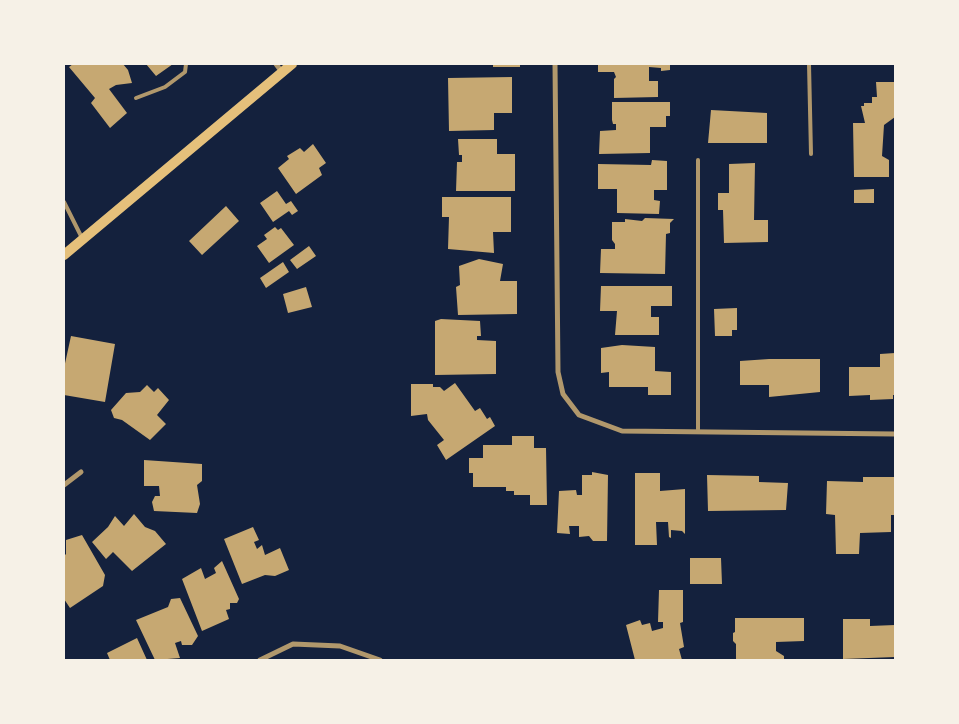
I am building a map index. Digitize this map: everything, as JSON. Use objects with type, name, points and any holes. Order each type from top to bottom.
[{"type":"main road","points":[[64,254],[279,68],[292,64]]},
{"type":"street","points":[[555,64],[558,372],[563,394],[579,415],[622,431],[895,434]]},
{"type":"street","points":[[64,485],[81,472]]},
{"type":"street","points":[[260,660],[293,644],[340,646],[380,660]]},
{"type":"lane","points":[[136,98],[165,87],[185,72],[186,64]]},
{"type":"lane","points":[[809,64],[811,154]]},
{"type":"lane","points":[[698,160],[698,432]]},
{"type":"lane","points":[[64,202],[82,239]]},
{"type":"building","points":[[73,64],[123,64],[128,70],[132,83],[116,85],[109,89],[127,113],[110,128],[91,103],[95,98],[69,67]]},
{"type":"building","points":[[146,64],[173,64],[156,76]]},
{"type":"building","points":[[493,64],[520,64],[520,67],[493,67]]},
{"type":"building","points":[[598,64],[670,64],[670,70],[661,71],[661,68],[649,67],[649,81],[658,81],[658,97],[614,98],[614,79],[616,77],[614,72],[598,72]]},
{"type":"building","points":[[512,77],[512,113],[494,113],[494,130],[449,131],[448,78]]},
{"type":"building","points":[[876,82],[895,82],[895,117],[884,125],[882,156],[889,160],[889,177],[854,177],[853,123],[865,123],[861,106],[864,106],[864,103],[872,103],[872,97],[877,97]]},
{"type":"building","points":[[612,102],[670,102],[670,116],[666,116],[666,127],[650,127],[650,153],[599,154],[600,131],[616,130],[616,124],[613,124],[612,120]]},
{"type":"building","points":[[711,110],[767,113],[767,143],[708,143]]},
{"type":"building","points":[[458,139],[497,139],[497,154],[515,154],[515,191],[456,191],[457,162],[462,162],[462,155],[459,155]]},
{"type":"building","points":[[313,144],[326,163],[319,168],[322,175],[296,194],[278,168],[289,159],[287,156],[300,148],[304,152]]},
{"type":"building","points":[[652,160],[667,161],[667,190],[654,190],[654,200],[660,201],[659,214],[617,213],[617,189],[598,189],[598,164],[651,165]]},
{"type":"building","points":[[755,163],[754,220],[768,220],[768,242],[724,243],[723,210],[718,210],[718,193],[729,193],[729,164]]},
{"type":"building","points":[[874,189],[874,203],[854,203],[854,190]]},
{"type":"building","points":[[277,191],[286,204],[291,201],[298,211],[292,215],[289,211],[273,222],[260,203]]},
{"type":"building","points":[[442,197],[511,197],[511,232],[493,232],[494,253],[448,249],[449,217],[442,217]]},
{"type":"building","points":[[226,206],[239,221],[202,255],[189,241]]},
{"type":"building","points":[[645,218],[674,219],[670,223],[670,233],[666,234],[665,274],[600,273],[601,249],[615,249],[615,244],[612,240],[612,222],[625,222],[625,219],[642,221]]},
{"type":"building","points":[[275,227],[278,230],[281,228],[294,245],[269,263],[257,246],[267,239],[264,235]]},
{"type":"building","points":[[309,246],[316,256],[297,269],[290,260]]},
{"type":"building","points":[[479,259],[503,264],[500,281],[517,281],[517,314],[458,315],[456,287],[460,285],[459,266]]},
{"type":"building","points":[[283,262],[289,272],[266,288],[260,278]]},
{"type":"building","points":[[601,286],[672,286],[672,306],[651,306],[651,317],[659,317],[659,335],[615,335],[617,311],[600,311]]},
{"type":"building","points":[[306,287],[312,307],[288,313],[283,294]]},
{"type":"building","points":[[737,308],[737,330],[732,330],[732,336],[715,336],[714,309]]},
{"type":"building","points":[[441,319],[480,321],[481,336],[477,336],[477,340],[496,341],[496,374],[435,375],[435,321]]},
{"type":"building","points":[[71,336],[115,344],[105,402],[64,395],[64,368]]},
{"type":"building","points":[[622,345],[655,347],[655,371],[671,372],[671,395],[648,395],[648,387],[609,387],[609,372],[601,373],[601,348]]},
{"type":"building","points":[[895,353],[895,395],[893,395],[893,399],[870,400],[870,395],[849,396],[849,367],[880,367],[880,354]]},
{"type":"building","points":[[820,359],[820,392],[769,397],[769,385],[740,385],[740,361]]},
{"type":"building","points":[[455,383],[475,411],[480,408],[487,419],[490,417],[495,426],[446,460],[437,445],[444,440],[428,420],[427,414],[411,416],[411,384],[433,384],[433,387],[440,387],[444,391]]},
{"type":"building","points":[[147,385],[154,392],[158,388],[169,400],[157,415],[166,424],[150,440],[122,420],[114,418],[111,410],[126,393],[140,392]]},
{"type":"building","points":[[512,436],[534,436],[534,448],[546,448],[547,505],[530,505],[530,495],[514,495],[514,491],[506,491],[506,487],[473,487],[473,473],[469,473],[469,458],[483,458],[483,445],[512,445]]},
{"type":"building","points":[[144,460],[202,464],[202,481],[197,485],[200,504],[197,513],[154,511],[152,502],[155,496],[160,496],[159,486],[144,486]]},
{"type":"building","points":[[592,472],[608,475],[607,541],[593,541],[589,536],[579,537],[579,526],[569,526],[570,534],[557,533],[559,491],[576,490],[577,495],[582,495],[582,475],[592,475]]},
{"type":"building","points":[[635,473],[660,473],[660,491],[685,489],[685,534],[682,531],[671,530],[671,538],[669,537],[668,522],[656,522],[657,545],[635,545]]},
{"type":"building","points":[[707,475],[759,476],[759,482],[788,483],[786,510],[708,511]]},
{"type":"building","points":[[863,477],[895,477],[895,515],[891,515],[891,532],[860,533],[859,554],[836,554],[835,515],[826,514],[827,481],[863,482]]},
{"type":"building","points":[[134,514],[145,527],[155,531],[166,544],[132,571],[113,552],[106,559],[92,542],[108,527],[115,516],[124,526]]},
{"type":"building","points":[[253,527],[259,540],[254,542],[257,549],[262,545],[265,555],[280,548],[289,570],[275,576],[265,575],[242,584],[224,539]]},
{"type":"building","points":[[82,535],[105,575],[103,586],[70,608],[64,599],[64,553],[66,555],[66,540]]},
{"type":"building","points":[[690,558],[721,558],[722,584],[690,584]]},
{"type":"building","points":[[222,561],[239,599],[237,603],[230,603],[230,609],[226,610],[229,619],[202,631],[182,579],[201,568],[205,579],[216,573],[214,568]]},
{"type":"building","points":[[659,590],[683,590],[683,622],[680,623],[684,647],[679,649],[682,660],[635,660],[626,625],[640,620],[642,625],[650,623],[652,631],[663,628],[663,622],[658,622]]},
{"type":"building","points":[[180,598],[198,636],[192,645],[182,645],[181,641],[175,643],[180,658],[155,660],[136,620],[168,607],[171,599]]},
{"type":"building","points":[[735,618],[804,618],[804,641],[776,642],[776,651],[784,656],[784,660],[736,660],[736,644],[733,641]]},
{"type":"building","points":[[843,619],[870,619],[870,626],[895,625],[895,657],[843,659]]},
{"type":"building","points":[[137,638],[147,660],[110,660],[107,653]]}]
